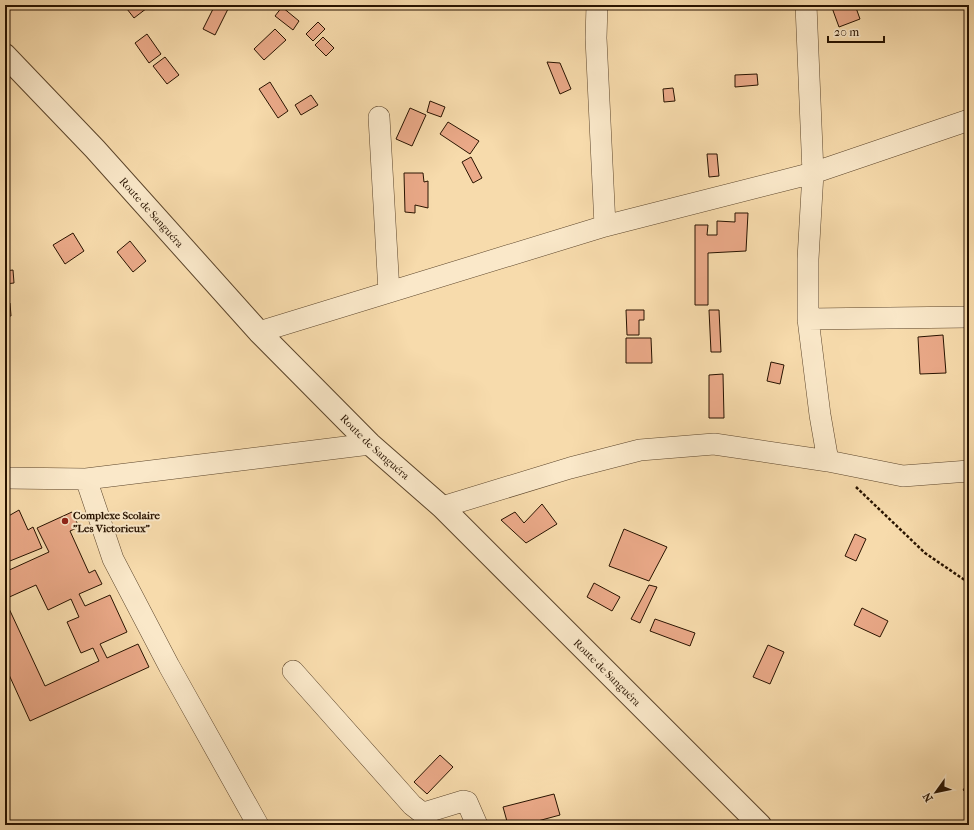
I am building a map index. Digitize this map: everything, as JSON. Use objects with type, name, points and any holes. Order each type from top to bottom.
[{"type":"street","points":[[597,5],[596,38],[605,226]]},
{"type":"street","points":[[806,5],[813,174],[808,259],[808,319],[820,415],[828,461]]},
{"type":"street","name":"Route de Sanguéra","points":[[5,55],[95,150],[259,332],[370,444],[442,507],[760,825]]},
{"type":"street","points":[[380,117],[389,292]]},
{"type":"street","points":[[259,332],[605,226],[813,174],[969,120]]},
{"type":"street","points":[[808,319],[969,317]]},
{"type":"street","points":[[5,478],[86,479],[370,444]]},
{"type":"street","points":[[442,507],[570,468],[640,450],[714,444],[828,461],[903,476],[969,471]]},
{"type":"street","points":[[86,479],[113,560],[169,666],[258,825]]},
{"type":"street","points":[[293,671],[412,805],[421,812],[427,812],[462,801],[467,802],[477,825]]},
{"type":"path","points":[[851,482],[925,552],[969,583]]},
{"type":"building","points":[[132,5],[151,5],[134,18],[127,9]]},
{"type":"building","points":[[215,5],[229,7],[215,35],[203,29]]},
{"type":"building","points":[[831,5],[855,5],[860,19],[839,27]]},
{"type":"building","points":[[282,7],[299,21],[293,30],[275,16]]},
{"type":"building","points":[[318,22],[325,29],[313,41],[306,34]]},
{"type":"building","points":[[275,29],[286,40],[264,60],[254,49]]},
{"type":"building","points":[[147,34],[161,54],[149,63],[135,43]]},
{"type":"building","points":[[323,37],[334,48],[326,56],[315,45]]},
{"type":"building","points":[[165,57],[179,75],[167,84],[153,66]]},
{"type":"building","points":[[547,62],[560,63],[571,89],[560,94]]},
{"type":"building","points":[[757,74],[758,85],[735,87],[735,75]]},
{"type":"building","points":[[270,82],[288,111],[278,118],[259,89]]},
{"type":"building","points":[[673,88],[675,101],[664,102],[663,89]]},
{"type":"building","points":[[311,95],[318,105],[301,115],[295,105]]},
{"type":"building","points":[[430,101],[445,107],[441,117],[427,112]]},
{"type":"building","points":[[410,108],[426,115],[412,146],[396,139]]},
{"type":"building","points":[[448,122],[479,141],[470,154],[440,134]]},
{"type":"building","points":[[707,154],[717,154],[719,176],[709,177]]},
{"type":"building","points":[[471,157],[482,178],[473,183],[462,162]]},
{"type":"building","points":[[404,173],[423,173],[424,182],[428,181],[428,208],[415,205],[415,213],[405,212]]},
{"type":"building","points":[[735,213],[748,213],[746,251],[708,253],[708,305],[695,305],[695,225],[708,225],[707,235],[717,235],[717,221],[735,222]]},
{"type":"building","points":[[73,233],[84,251],[65,264],[53,245]]},
{"type":"building","points":[[130,241],[146,261],[133,272],[117,252]]},
{"type":"building","points":[[13,270],[14,283],[5,284],[5,271]]},
{"type":"building","points":[[5,303],[10,303],[11,316],[5,316]]},
{"type":"building","points":[[626,310],[644,310],[644,320],[639,320],[639,335],[627,335]]},
{"type":"building","points":[[709,310],[719,310],[721,352],[711,352]]},
{"type":"building","points":[[943,335],[946,373],[920,374],[918,337]]},
{"type":"building","points":[[626,338],[651,338],[652,363],[626,363]]},
{"type":"building","points":[[771,362],[784,365],[780,384],[767,381]]},
{"type":"building","points":[[723,374],[724,418],[709,418],[709,375]]},
{"type":"building","points":[[542,504],[557,524],[526,543],[501,520],[515,512],[524,523]]},
{"type":"building","points":[[19,510],[28,530],[33,527],[42,548],[5,563],[5,518]]},
{"type":"building","points":[[72,512],[79,527],[70,531],[89,573],[95,570],[102,584],[79,594],[85,606],[110,595],[127,632],[100,644],[107,658],[138,644],[149,667],[30,721],[5,666],[5,600],[45,686],[99,661],[93,648],[81,653],[67,622],[79,617],[71,599],[48,610],[36,585],[5,599],[5,572],[49,552],[37,528]]},
{"type":"building","points":[[624,529],[667,547],[649,581],[609,566]]},
{"type":"building","points":[[855,534],[866,539],[856,561],[845,556]]},
{"type":"building","points":[[594,583],[620,597],[612,611],[587,597]]},
{"type":"building","points":[[649,585],[657,587],[640,623],[631,619]]},
{"type":"building","points":[[862,608],[888,621],[880,637],[854,625]]},
{"type":"building","points":[[655,619],[695,633],[690,646],[650,631]]},
{"type":"building","points":[[768,645],[784,652],[770,684],[753,677]]},
{"type":"building","points":[[440,755],[453,767],[427,794],[414,782]]},
{"type":"building","points":[[969,781],[969,794],[963,790]]},
{"type":"building","points":[[554,794],[560,815],[523,825],[508,825],[503,807]]},
{"type":"place","name":"Complexe Scolaire \"Les Victorieux\"","points":[[65,521]]}]
